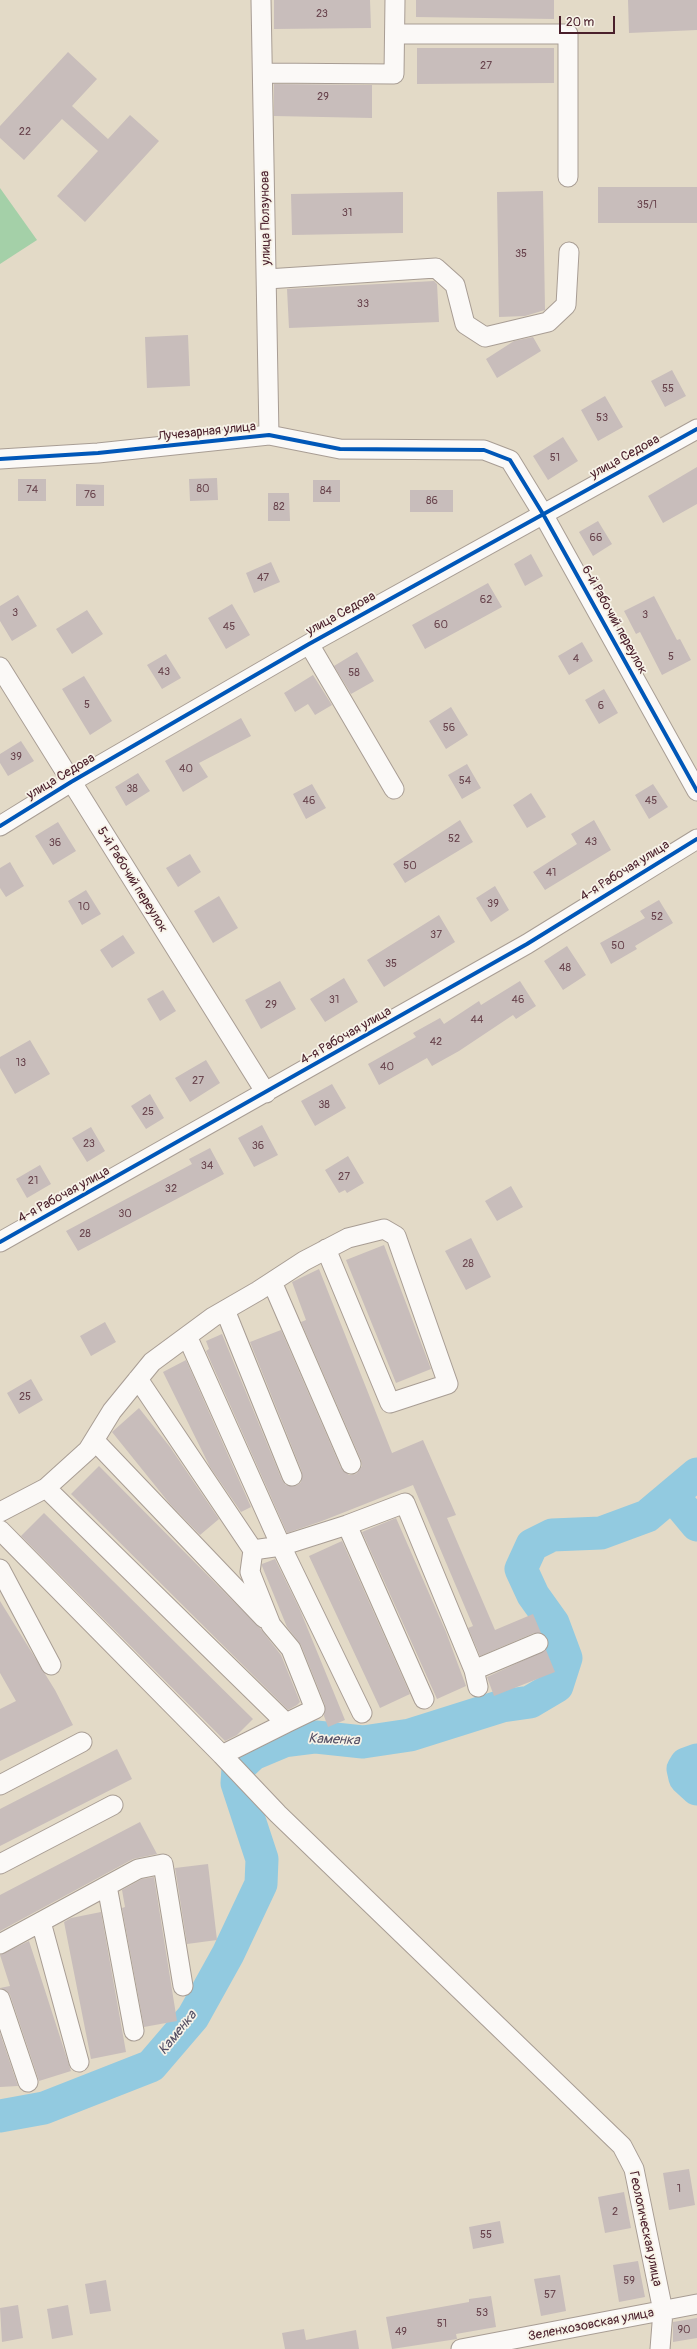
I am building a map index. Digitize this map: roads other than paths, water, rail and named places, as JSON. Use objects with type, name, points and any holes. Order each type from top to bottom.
[{"type":"street","name":"улица Ползунова","points":[[261,0],[270,435]]},
{"type":"street","points":[[263,73],[394,74],[396,34],[395,0]]},
{"type":"street","points":[[396,34],[568,34],[568,177]]},
{"type":"street","points":[[267,279],[436,268],[455,285],[465,324],[485,337],[548,322],[566,305],[569,252]]},
{"type":"street","name":"улица Седова","points":[[0,826],[71,782],[309,644],[697,429]]},
{"type":"street","name":"Лучезарная улица","points":[[0,459],[98,453],[270,435],[340,449],[484,450],[510,460]]},
{"type":"street","name":"6-й Рабочий переулок","points":[[510,460],[544,514],[697,791]]},
{"type":"street","points":[[309,644],[394,789]]},
{"type":"street","name":"5-й Рабочий переулок","points":[[0,666],[266,1093]]},
{"type":"street","name":"4-я Рабочая улица","points":[[0,1242],[266,1093],[527,944],[697,838]]},
{"type":"street","points":[[0,1512],[46,1488],[88,1450],[112,1411],[152,1362],[225,1310],[304,1261],[326,1249],[348,1238],[384,1229],[396,1236],[448,1384],[390,1402],[326,1249]]},
{"type":"street","points":[[272,1282],[351,1464]]},
{"type":"street","points":[[225,1310],[292,1476]]},
{"type":"street","points":[[187,1336],[282,1546],[362,1712]]},
{"type":"street","points":[[138,1379],[253,1550],[250,1572],[271,1625]]},
{"type":"street","points":[[94,1440],[271,1625],[291,1649],[315,1709],[222,1755]]},
{"type":"street","points":[[46,1488],[286,1723]]},
{"type":"street","points":[[253,1550],[282,1546],[347,1525],[405,1503],[476,1679],[538,1642]]},
{"type":"street","points":[[347,1525],[424,1699]]},
{"type":"street","name":"Геологическая улица","points":[[0,1530],[222,1755],[278,1814],[527,2056],[608,2130],[622,2146],[634,2169],[663,2311],[660,2349]]},
{"type":"street","points":[[0,1569],[51,1665]]},
{"type":"street","points":[[0,1786],[82,1742]]},
{"type":"street","points":[[0,1864],[113,1806]]},
{"type":"street","points":[[0,1944],[138,1869],[163,1864],[183,1986]]},
{"type":"street","points":[[107,1886],[134,2031]]},
{"type":"street","points":[[41,1922],[79,2062]]},
{"type":"street","points":[[0,1999],[28,2082]]},
{"type":"street","name":"Зеленхозовская улица","points":[[461,2349],[697,2304]]},
{"type":"waterway","name":"Каменка","points":[[0,2116],[44,2108],[151,2066],[193,2017],[228,1954],[261,1884],[262,1859],[237,1783],[238,1768],[253,1754],[284,1741],[316,1737],[363,1742],[410,1735],[502,1706],[530,1702],[557,1686],[566,1658],[553,1623],[533,1595],[521,1569],[532,1545],[552,1535],[601,1533],[647,1516],[697,1474]]},
{"type":"waterway","points":[[672,1495],[697,1525]]},
{"type":"waterway","points":[[697,1760],[686,1764],[683,1769],[685,1778],[697,1789]]}]
